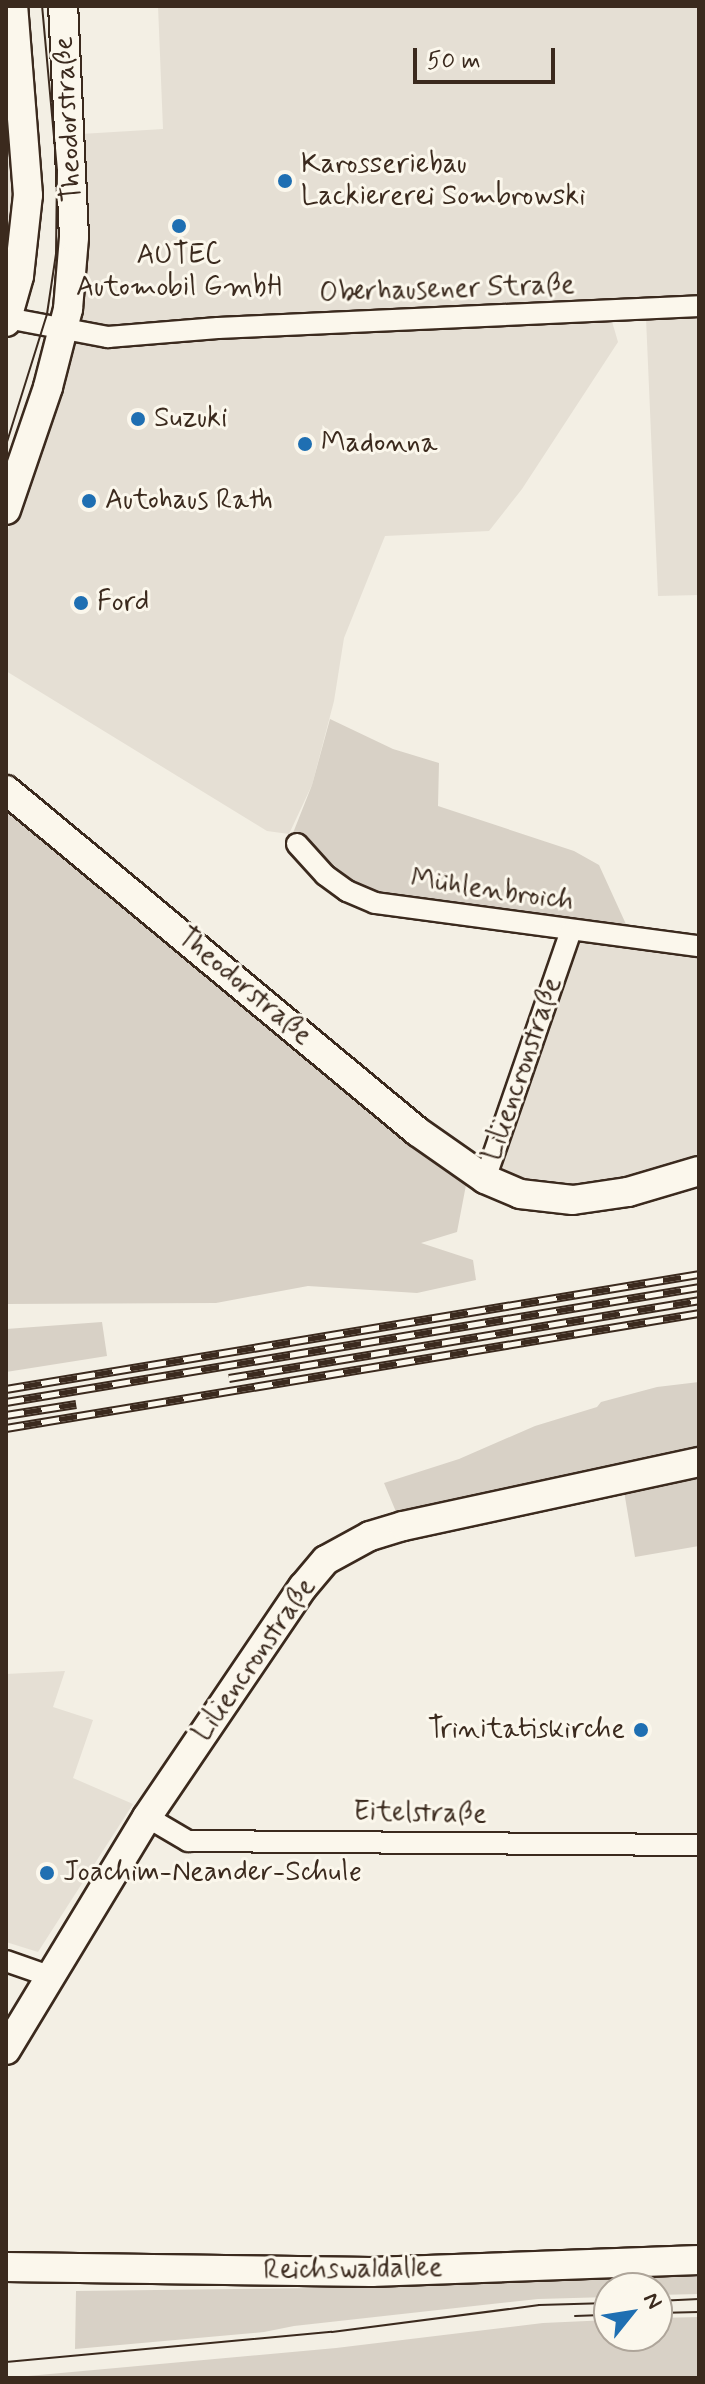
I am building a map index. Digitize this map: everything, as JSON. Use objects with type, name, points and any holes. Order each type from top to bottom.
[{"type":"main road","name":"Theodorstraße","points":[[7,320],[19,276],[28,195],[13,6]]},
{"type":"main road","name":"Theodorstraße","points":[[6,510],[64,331],[74,237],[63,6]]},
{"type":"main road","name":"Theodorstraße","points":[[6,790],[418,1132],[485,1179]]},
{"type":"main road","name":"Liliencronstraße","points":[[485,1179],[520,1194],[573,1200],[628,1192],[699,1171]]},
{"type":"main road","name":"Liliencronstraße","points":[[6,2050],[147,1817],[303,1587],[339,1551],[370,1536],[403,1526],[699,1462]]},
{"type":"main road","name":"Reichswaldallee","points":[[6,2267],[371,2272],[699,2260]]},
{"type":"street","name":"Oberhausener Straße","points":[[7,320],[108,337],[218,328],[699,306]]},
{"type":"street","name":"Mühlenbroich","points":[[297,844],[325,875],[347,891],[375,903],[699,946]]},
{"type":"street","name":"Liliencronstraße","points":[[485,1179],[571,931]]},
{"type":"street","name":"Eitelstraße","points":[[147,1817],[178,1837],[199,1842],[699,1845]]},
{"type":"street","points":[[6,1961],[49,1976]]},
{"type":"shaded area","points":[[158,6],[699,6],[699,595],[658,596],[646,318],[611,318],[618,342],[522,489],[489,531],[385,536],[344,638],[334,701],[312,785],[289,834],[267,831],[6,671],[6,536],[84,300],[81,134],[163,129]]},
{"type":"shaded area","points":[[6,48],[16,170],[6,241]]},
{"type":"shaded area","points":[[330,719],[393,749],[439,763],[438,806],[574,851],[599,865],[630,933],[400,901],[364,889],[293,833],[312,785]]},
{"type":"shaded area","points":[[6,808],[466,1185],[457,1232],[421,1243],[473,1260],[476,1280],[417,1293],[308,1286],[216,1303],[6,1304]]},
{"type":"shaded area","points":[[574,941],[699,955],[699,1158],[623,1182],[575,1189],[511,1183],[499,1160]]},
{"type":"shaded area","points":[[102,1322],[107,1356],[6,1372],[6,1329]]},
{"type":"shaded area","points":[[699,1382],[699,1451],[399,1519],[384,1483],[459,1459],[535,1426],[597,1407],[601,1402],[657,1387]]},
{"type":"shaded area","points":[[699,1474],[699,1546],[635,1557],[624,1491]]},
{"type":"shaded area","name":"Joachim-Neander-Schule","points":[[65,1671],[53,1707],[93,1720],[73,1778],[133,1804],[38,1952],[6,1942],[6,1674]]},
{"type":"shaded area","points":[[699,2271],[699,2294],[673,2295],[673,2272]]},
{"type":"shaded area","points":[[593,2276],[593,2297],[538,2299],[264,2332],[75,2349],[76,2291],[321,2288]]},
{"type":"shaded area","points":[[699,2317],[699,2378],[6,2378],[336,2348],[543,2323],[593,2321],[593,2352],[673,2352],[673,2318]]},
{"type":"tram line","points":[[6,445],[47,314],[56,254],[57,170],[42,6]]},
{"type":"tram line","points":[[673,2300],[699,2299]]},
{"type":"tram line","points":[[6,2362],[332,2332],[539,2305],[593,2303]]},
{"type":"tram line","points":[[673,2313],[699,2312]]},
{"type":"tram line","points":[[575,2316],[593,2315]]},
{"type":"railway","points":[[6,1389],[699,1274]]},
{"type":"railway","points":[[6,1402],[699,1287]]},
{"type":"railway","points":[[229,1378],[699,1300]]},
{"type":"railway","points":[[6,1428],[699,1313]]},
{"type":"railway","points":[[6,1415],[76,1404]]},
{"type":"place","name":"Karosseriebau Lackiererei Sombrowski","points":[[285,181]]},
{"type":"place","name":"AUTEC Automobil GmbH","points":[[179,226]]},
{"type":"place","name":"Suzuki","points":[[138,419]]},
{"type":"place","name":"Madonna","points":[[305,444]]},
{"type":"place","name":"Autohaus Rath","points":[[89,501]]},
{"type":"place","name":"Ford","points":[[81,603]]},
{"type":"place","name":"Trinitatiskirche","points":[[641,1730]]},
{"type":"place","name":"Joachim-Neander-Schule","points":[[47,1873]]}]
